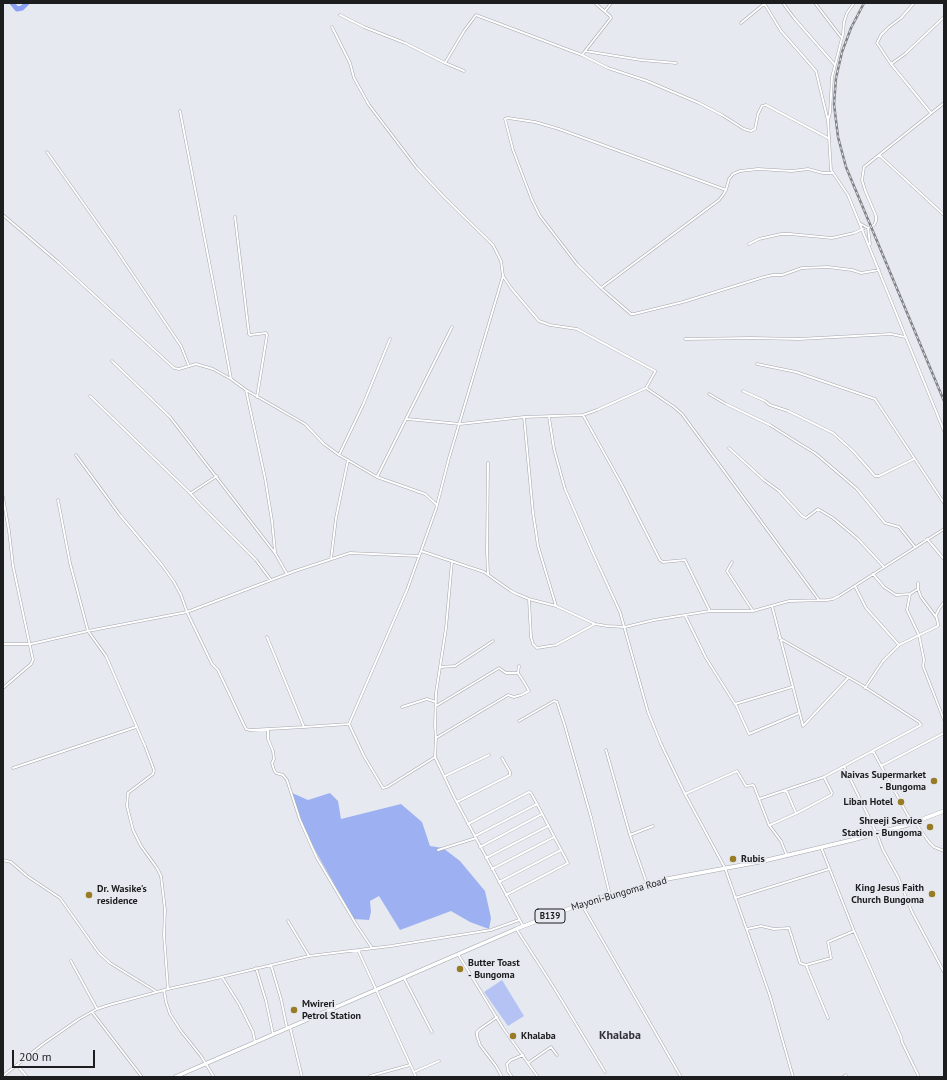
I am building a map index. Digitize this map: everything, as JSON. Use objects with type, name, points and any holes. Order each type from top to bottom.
[{"type":"main road","name":"Mayoni-Bungoma Road","points":[[175,1077],[523,926],[581,904],[667,879],[787,856],[877,834],[944,811]]},
{"type":"street","points":[[582,55],[611,18],[605,10],[596,3]]},
{"type":"street","points":[[605,10],[611,3]]},
{"type":"street","points":[[741,23],[764,3],[781,31],[816,71],[828,122]]},
{"type":"street","points":[[783,3],[794,18],[835,64]]},
{"type":"street","points":[[815,3],[842,37]]},
{"type":"street","points":[[854,3],[846,16],[832,77],[828,122],[831,170],[848,195],[861,223],[905,337],[944,431]]},
{"type":"street","points":[[914,3],[878,40],[877,45],[931,113]]},
{"type":"street","points":[[340,15],[464,71]]},
{"type":"street","points":[[446,64],[475,15],[582,55],[608,68],[647,81],[699,103],[744,129],[751,131],[755,129],[758,114],[762,106],[766,105],[828,138]]},
{"type":"street","points":[[891,64],[905,54],[944,17]]},
{"type":"street","points":[[332,27],[348,58],[354,78],[365,99],[430,183],[493,245],[502,261],[503,276],[449,458],[437,505],[420,556],[392,627],[349,724],[364,756],[383,788],[435,757]]},
{"type":"street","points":[[585,51],[641,60],[676,63]]},
{"type":"street","points":[[868,228],[875,224],[876,216],[862,180],[864,167],[944,103]]},
{"type":"street","points":[[180,111],[231,380]]},
{"type":"street","points":[[726,190],[559,129],[535,122],[506,118],[513,150],[532,200],[540,216],[577,264],[605,292],[633,314],[683,302],[764,277],[782,275],[802,268],[828,267],[852,270],[861,273],[879,270]]},
{"type":"street","points":[[47,152],[115,248],[182,348],[188,366]]},
{"type":"street","points":[[878,155],[944,215]]},
{"type":"street","points":[[601,288],[719,200],[726,190],[731,176],[745,170],[758,169],[792,171],[808,169],[823,173],[833,173]]},
{"type":"street","points":[[3,215],[58,262],[174,368],[179,369],[196,364],[213,369],[305,424],[324,444],[339,455],[377,477],[425,494],[437,505]]},
{"type":"street","points":[[235,217],[250,335],[264,333],[267,335],[258,397]]},
{"type":"street","points":[[861,223],[868,228],[870,245]]},
{"type":"street","points":[[750,244],[759,239],[781,234],[832,238],[854,233],[863,229]]},
{"type":"street","points":[[407,419],[460,424],[524,418],[583,415],[646,388],[655,371],[577,329],[550,325],[539,321],[511,288],[503,276]]},
{"type":"street","points":[[377,477],[452,327]]},
{"type":"street","points":[[685,339],[800,339],[891,334],[905,337]]},
{"type":"street","points":[[339,455],[364,405],[390,339]]},
{"type":"street","points":[[112,361],[170,417],[275,553],[287,574]]},
{"type":"street","points":[[757,364],[796,372],[876,399],[944,503]]},
{"type":"street","points":[[646,388],[682,414],[819,600]]},
{"type":"street","points":[[246,390],[266,478],[275,553]]},
{"type":"street","points":[[743,391],[765,401],[770,405],[788,411],[833,433],[875,476],[914,459]]},
{"type":"street","points":[[709,394],[726,404],[770,424],[815,453],[857,489],[885,523],[899,528],[915,547]]},
{"type":"street","points":[[90,396],[190,493],[256,560],[271,580]]},
{"type":"street","points":[[583,415],[623,487],[660,560],[663,562],[684,560],[710,611]]},
{"type":"street","points":[[549,417],[554,449],[565,489],[620,612],[648,712],[661,744],[685,794],[725,868],[770,996],[793,1077]]},
{"type":"street","points":[[524,418],[538,546],[556,606]]},
{"type":"street","points":[[729,448],[764,480],[779,491],[802,516],[806,518],[818,510],[833,518],[858,539],[884,567]]},
{"type":"street","points":[[76,455],[120,515],[162,565],[174,582],[212,664],[218,670],[246,729],[304,728],[349,724]]},
{"type":"street","points":[[331,559],[336,518],[348,460]]},
{"type":"street","points":[[488,463],[488,574]]},
{"type":"street","points":[[190,493],[217,476]]},
{"type":"street","points":[[3,497],[13,566],[31,644],[33,662],[3,688]]},
{"type":"street","points":[[58,500],[70,563],[88,631],[106,656],[152,762],[154,772],[128,793],[127,806],[133,830],[141,846],[161,876],[166,910],[164,935],[168,989]]},
{"type":"street","points":[[421,551],[477,569],[488,574],[511,591],[529,599],[556,606],[595,624],[625,627],[710,611],[753,611],[795,600],[827,600],[839,596],[944,529]]},
{"type":"street","points":[[927,539],[944,559]]},
{"type":"street","points":[[3,644],[31,644],[88,631],[187,612],[287,574],[350,554],[420,556]]},
{"type":"street","points":[[452,561],[446,628],[436,702],[435,757],[456,802],[523,926]]},
{"type":"street","points":[[732,562],[727,571],[753,611]]},
{"type":"street","points":[[873,574],[884,587],[896,595],[910,594],[918,589]]},
{"type":"street","points":[[866,688],[883,661],[899,645],[938,626],[936,618],[921,596],[918,589],[918,583]]},
{"type":"street","points":[[855,586],[866,608],[899,645]]},
{"type":"street","points":[[910,594],[907,610],[919,635],[924,660],[923,666],[944,720]]},
{"type":"street","points":[[529,599],[531,637],[536,648],[556,645],[595,624]]},
{"type":"street","points":[[936,618],[939,609],[944,602]]},
{"type":"street","points":[[772,606],[779,638],[803,726],[848,678]]},
{"type":"street","points":[[685,615],[706,658],[736,705],[749,734],[799,713]]},
{"type":"street","points":[[267,637],[304,728]]},
{"type":"street","points":[[759,799],[824,777],[921,725],[919,722],[866,688],[779,638]]},
{"type":"street","points":[[440,667],[455,666],[493,641]]},
{"type":"street","points":[[436,738],[508,695],[514,697],[528,691],[518,673],[519,666]]},
{"type":"street","points":[[436,706],[499,668],[506,673],[518,673]]},
{"type":"street","points":[[736,705],[792,687]]},
{"type":"street","points":[[402,707],[427,699],[436,702]]},
{"type":"street","points":[[519,721],[554,701],[557,702],[591,817],[610,896]]},
{"type":"street","points":[[13,768],[136,727]]},
{"type":"street","points":[[268,729],[268,739],[273,751],[274,759],[272,763],[274,770],[276,773],[283,775],[287,780],[300,820],[317,858],[372,948]]},
{"type":"street","points":[[881,766],[944,734]]},
{"type":"street","points":[[606,750],[630,835],[647,885]]},
{"type":"street","points":[[873,751],[913,822],[934,847],[944,851]]},
{"type":"street","points":[[445,776],[489,755]]},
{"type":"street","points":[[456,802],[510,775],[510,772],[502,758]]},
{"type":"street","points":[[844,766],[877,834],[883,850],[898,877],[912,912],[944,972]]},
{"type":"street","points":[[685,794],[738,771],[746,786],[754,785],[769,825],[781,841],[787,856]]},
{"type":"street","points":[[769,825],[832,795],[824,777]]},
{"type":"street","points":[[786,790],[796,813]]},
{"type":"street","points":[[468,824],[529,792],[537,804],[568,864],[506,896]]},
{"type":"street","points":[[438,850],[475,837],[537,804]]},
{"type":"street","points":[[480,847],[542,814]]},
{"type":"street","points":[[486,858],[548,826]]},
{"type":"street","points":[[630,835],[653,826]]},
{"type":"street","points":[[492,869],[554,837]]},
{"type":"street","points":[[820,847],[854,931],[902,1042],[919,1077]]},
{"type":"street","points":[[499,882],[561,850]]},
{"type":"street","points":[[3,860],[11,862],[28,876],[60,898],[99,952],[110,962],[142,981],[157,992]]},
{"type":"street","points":[[735,898],[829,869]]},
{"type":"street","points":[[581,904],[681,1077]]},
{"type":"street","points":[[3,1076],[79,1019],[97,1009],[168,989],[309,956],[491,930],[519,920]]},
{"type":"street","points":[[288,921],[309,956]]},
{"type":"street","points":[[747,929],[761,926],[774,929],[789,928],[800,963],[806,965],[831,958],[828,942],[854,931]]},
{"type":"street","points":[[516,929],[553,986],[605,1072]]},
{"type":"street","points":[[358,950],[416,1077]]},
{"type":"street","points":[[458,954],[497,1017],[538,1077]]},
{"type":"street","points":[[71,961],[97,1009]]},
{"type":"street","points":[[271,965],[302,1077]]},
{"type":"street","points":[[806,965],[828,1018]]},
{"type":"street","points":[[256,968],[266,1001],[273,1034]]},
{"type":"street","points":[[222,977],[239,1004],[253,1032],[255,1042]]},
{"type":"street","points":[[404,977],[432,1032]]},
{"type":"street","points":[[164,990],[170,1014],[214,1077]]},
{"type":"street","points":[[92,1012],[142,1077]]},
{"type":"street","points":[[497,1017],[480,1029],[477,1032],[477,1036],[482,1048],[496,1066],[502,1077]]},
{"type":"street","points":[[528,1063],[551,1047],[557,1055]]},
{"type":"street","points":[[512,1077],[508,1071],[507,1064],[511,1060],[523,1055]]},
{"type":"street","points":[[414,1072],[439,1061]]},
{"type":"street","points":[[370,1076],[410,1064]]},
{"type":"street","points":[[17,1065],[27,1077]]},
{"type":"street","points":[[7,1073],[8,1077]]},
{"type":"shaded area","points":[[290,792],[308,800],[330,793],[338,801],[341,819],[401,804],[422,822],[430,846],[443,848],[460,861],[485,891],[491,918],[489,929],[470,922],[451,911],[400,930],[379,896],[370,901],[371,912],[369,920],[354,919],[307,836]]},
{"type":"shaded area","points":[[502,980],[524,1016],[508,1026],[484,992]]},
{"type":"waterway","points":[[12,3],[17,9],[22,8],[27,3]]},
{"type":"railway","points":[[864,3],[851,28],[842,52],[836,78],[834,104],[838,137],[846,167],[944,401]]},
{"type":"place","name":"Naivas Supermarket - Bungoma","points":[[934,781]]},
{"type":"place","name":"Liban Hotel","points":[[901,802]]},
{"type":"place","name":"Shreeji Service Station - Bungoma","points":[[930,827]]},
{"type":"place","name":"Rubis","points":[[733,859]]},
{"type":"place","name":"King Jesus Faith Church Bungoma","points":[[932,894]]},
{"type":"place","name":"Dr. Wasike's residence","points":[[89,895]]},
{"type":"place","name":"Butter Toast - Bungoma","points":[[460,969]]},
{"type":"place","name":"Mwireri Petrol Station","points":[[294,1010]]},
{"type":"place","name":"Khalaba","points":[[513,1036]]},
{"type":"district","name":"Khalaba","points":[[620,1036]]}]
